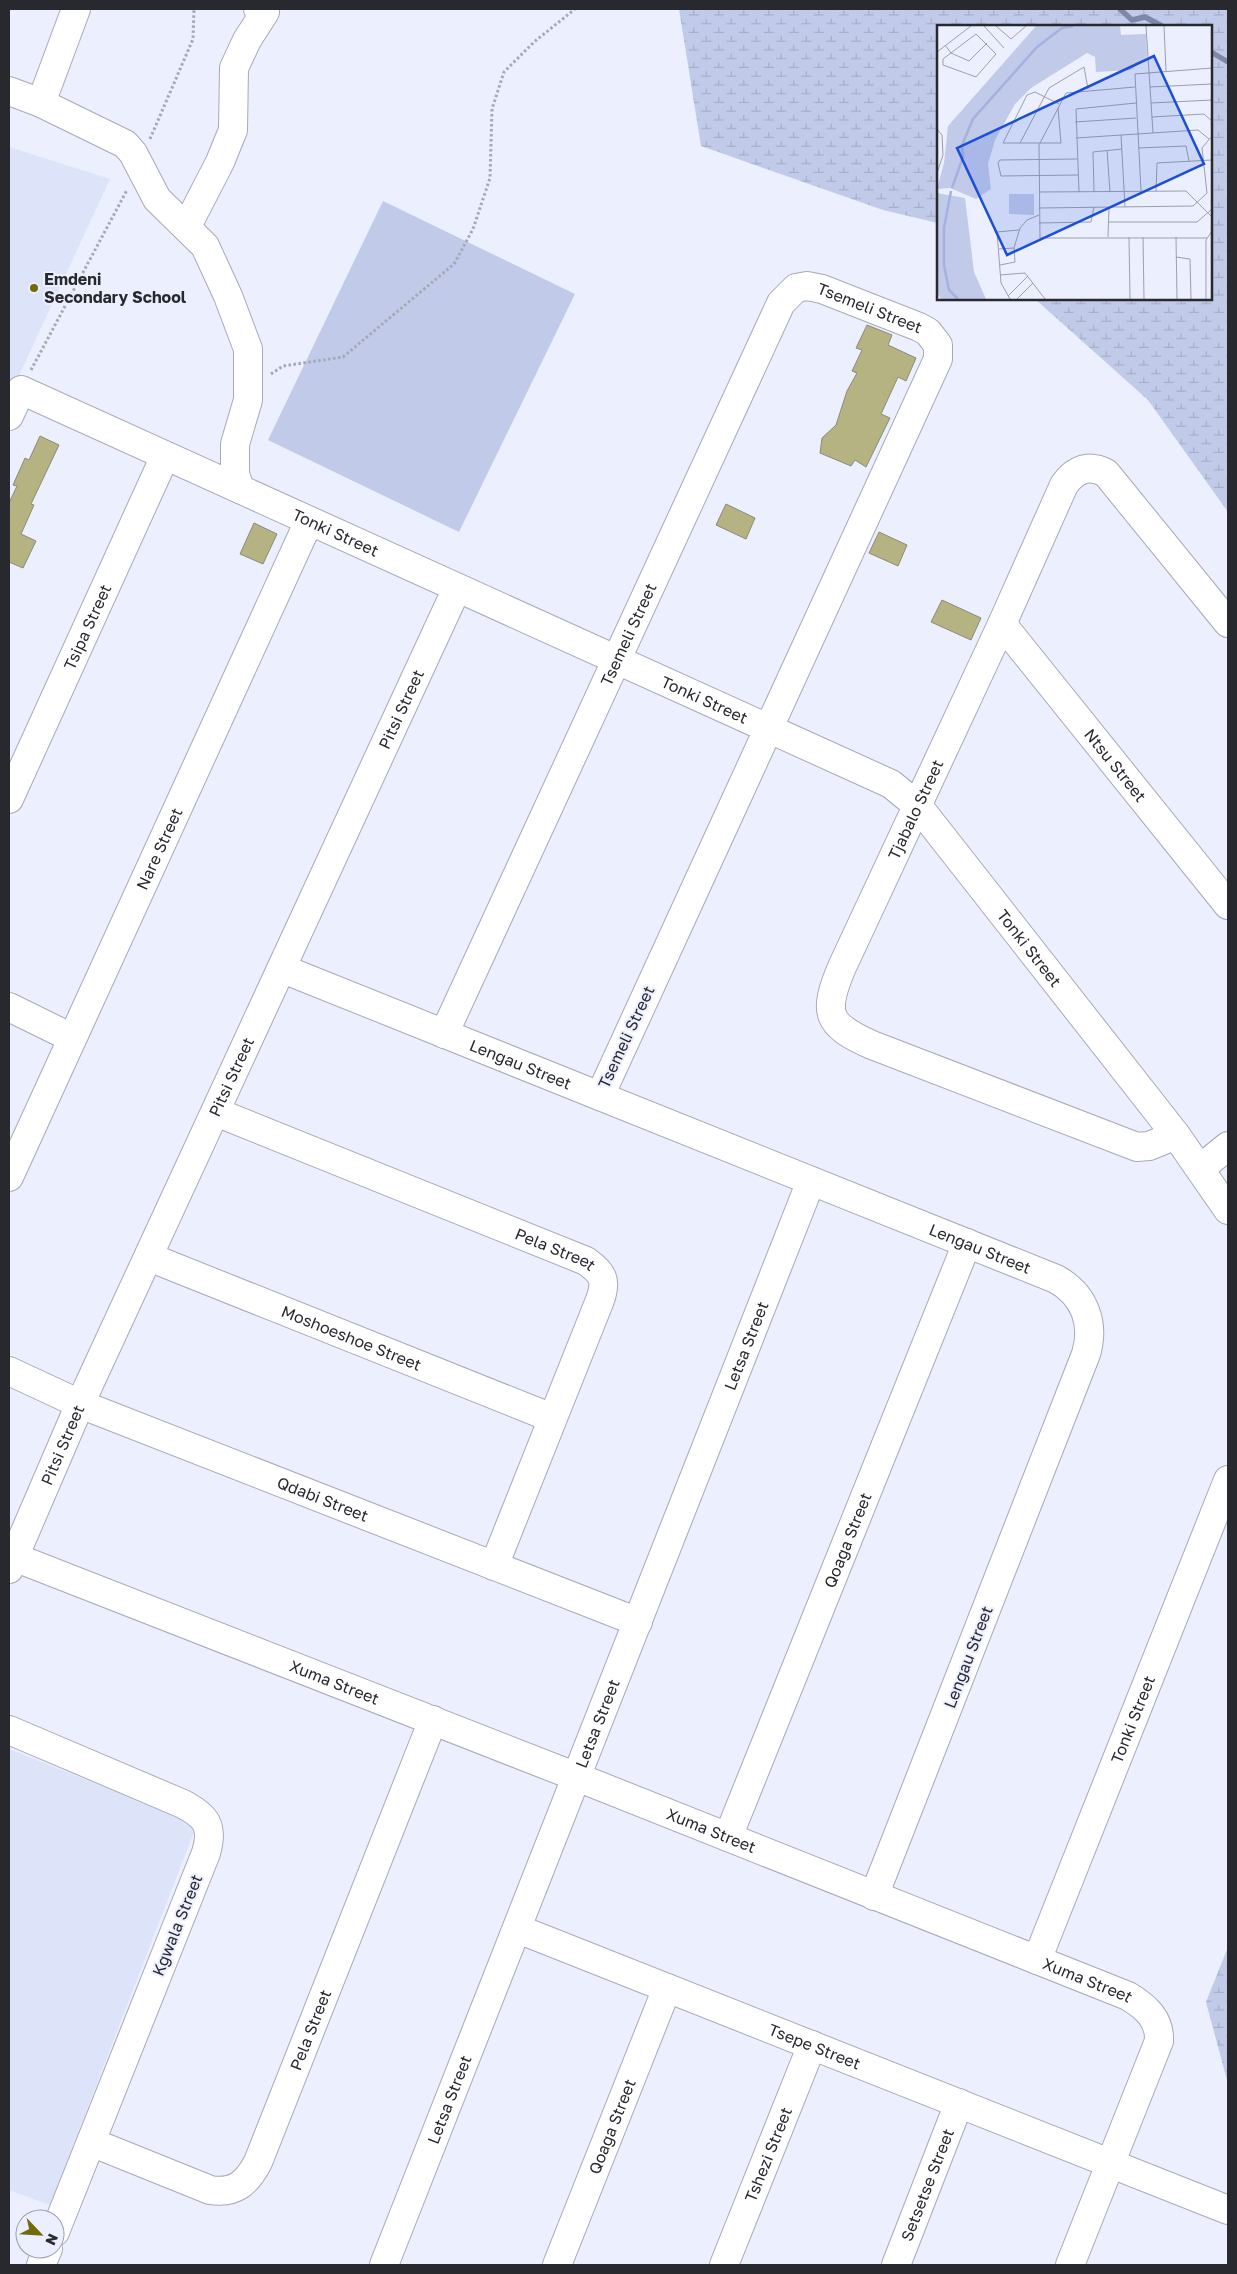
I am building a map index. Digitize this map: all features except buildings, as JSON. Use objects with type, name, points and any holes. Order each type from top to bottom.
[{"type":"street","points":[[41,103],[76,9]]},
{"type":"street","points":[[187,226],[220,162],[232,130],[234,68],[247,40],[265,12],[258,9]]},
{"type":"street","points":[[9,91],[41,103],[124,144],[133,153],[138,166],[157,199],[187,226],[205,246],[228,296],[248,349],[248,400],[235,444],[235,474],[240,489]]},
{"type":"street","name":"Tsemeli Street","points":[[444,1034],[781,303],[788,294],[802,286],[817,287],[924,329],[938,344],[938,359],[600,1096]]},
{"type":"street","points":[[9,416],[21,390]]},
{"type":"street","name":"Tonki Street","points":[[21,390],[891,784],[918,806],[1176,1135],[1201,1168],[1228,1210]]},
{"type":"street","name":"Tsipa Street","points":[[9,799],[165,456]]},
{"type":"street","name":"Tjabalo Street","points":[[1176,1135],[1149,1146],[1137,1147],[872,1045],[846,1033],[838,1026],[831,1012],[832,993],[1064,485],[1076,472],[1089,468],[1101,471],[1110,477],[1228,623]]},
{"type":"street","name":"Nare Street","points":[[9,1177],[309,521]]},
{"type":"street","name":"Pitsi Street","points":[[11,1563],[80,1404],[283,969],[457,588]]},
{"type":"street","name":"Ntsu Street","points":[[1002,624],[1228,905]]},
{"type":"street","name":"Lengau Street","points":[[283,969],[1056,1279],[1068,1286],[1086,1313],[1090,1339],[1075,1382],[874,1896]]},
{"type":"street","points":[[9,1007],[72,1038]]},
{"type":"street","name":"Pela Street","points":[[216,1112],[586,1261],[597,1269],[602,1276],[604,1288],[494,1566]]},
{"type":"street","points":[[1201,1168],[1228,1146]]},
{"type":"street","name":"Letsa Street","points":[[384,2265],[518,1929],[811,1181]]},
{"type":"street","name":"Qoaga Street","points":[[728,1836],[967,1243]]},
{"type":"street","name":"Moshoeshoe Street","points":[[149,1257],[552,1418]]},
{"type":"street","name":"Qdabi Street","points":[[9,1371],[80,1404],[638,1622]]},
{"type":"street","name":"Tonki Street","points":[[1037,1960],[1223,1508],[1228,1480]]},
{"type":"street","name":"Xuma Street","points":[[11,1563],[433,1720],[1128,1996],[1150,2012],[1156,2022],[1159,2036],[1156,2051],[1070,2265]]},
{"type":"street","name":"Pela Street","points":[[90,2142],[210,2190],[230,2191],[238,2188],[247,2180],[258,2162],[433,1720]]},
{"type":"street","name":"Kgwala Street","points":[[9,1730],[183,1804],[201,1816],[210,1832],[206,1853],[64,2209]]},
{"type":"street","name":"Tsepe Street","points":[[518,1929],[1228,2210]]},
{"type":"street","name":"Qoaga Street","points":[[557,2265],[667,1988]]},
{"type":"street","name":"Tshezi Street","points":[[724,2265],[812,2045]]},
{"type":"street","name":"Setsetse Street","points":[[896,2265],[959,2103]]},
{"type":"path","points":[[21,390],[138,166],[193,39],[194,9]]},
{"type":"path","points":[[248,388],[283,366],[342,357],[454,264],[473,229],[490,178],[492,109],[504,72],[534,42],[575,9]]},
{"type":"shaded area","name":"Emdeni Secondary School","points":[[9,147],[110,179],[9,397]]},
{"type":"shaded area","points":[[9,1749],[197,1824],[50,2205],[9,2190]]},
{"type":"green space","points":[[679,9],[1228,9],[1228,512],[1148,400],[1036,300],[1212,300],[1212,25],[937,25],[937,223],[883,210],[701,146]]},
{"type":"green space","points":[[383,201],[575,294],[459,532],[268,440]]},
{"type":"green space","points":[[1228,1947],[1228,2084],[1206,2002]]},
{"type":"waterway","points":[[1120,9],[1132,20],[1145,17],[1160,25]]},
{"type":"waterway","points":[[1212,53],[1228,62]]},
{"type":"place","name":"Emdeni Secondary School","points":[[34,288]]}]
